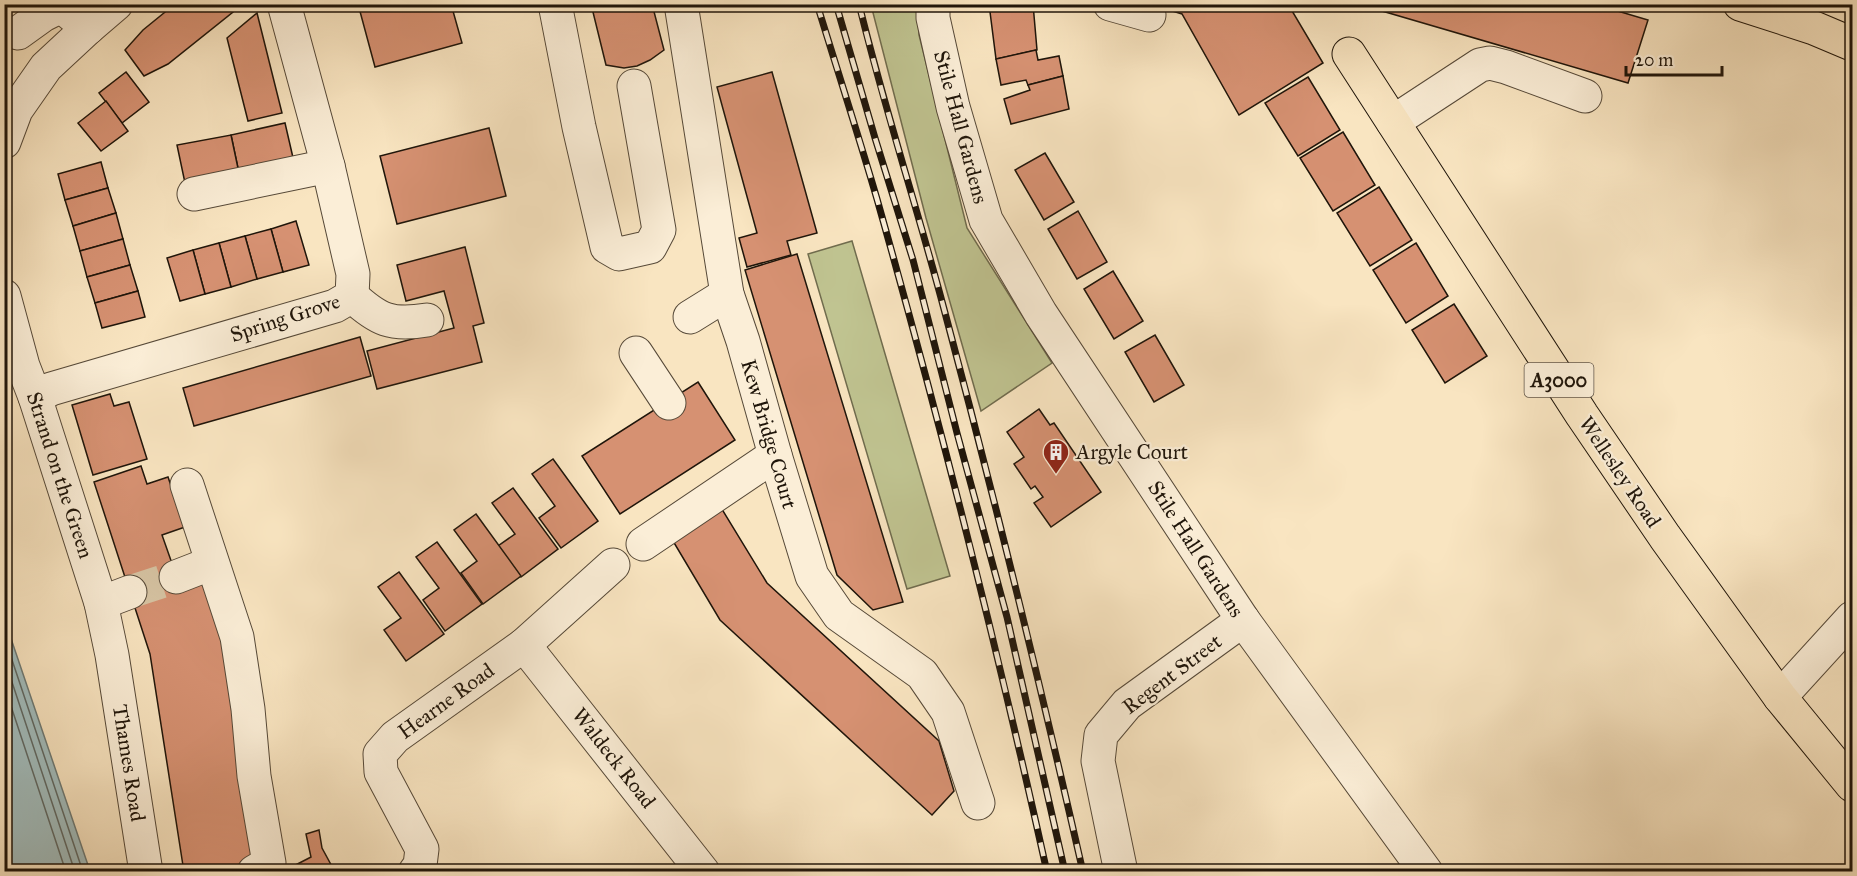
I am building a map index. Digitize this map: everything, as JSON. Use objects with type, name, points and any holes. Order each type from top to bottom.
[{"type":"main road","points":[[1740,4],[1814,28],[1852,44]]},
{"type":"main road","name":"Wellesley Road","points":[[1349,54],[1582,415],[1705,594],[1780,697],[1852,785]]},
{"type":"street","points":[[4,142],[16,110],[46,67],[116,4]]},
{"type":"street","name":"Spring Grove","points":[[35,397],[51,389],[335,306],[352,296],[353,274],[328,166],[284,4]]},
{"type":"street","points":[[555,4],[579,127],[607,247],[619,254],[650,247],[659,230],[634,86]]},
{"type":"street","name":"Kew Bridge Court","points":[[681,4],[727,294],[812,576],[839,615],[922,674],[948,712],[978,803]]},
{"type":"street","name":"Stile Hall Gardens","points":[[933,4],[933,18],[953,106],[986,220],[1041,314],[1243,620],[1426,872]]},
{"type":"street","points":[[1110,4],[1149,15]]},
{"type":"street","points":[[18,33],[43,15],[61,6],[88,28]]},
{"type":"street","points":[[1393,122],[1480,65],[1490,63],[1585,96]]},
{"type":"street","points":[[194,194],[328,166]]},
{"type":"street","points":[[690,317],[727,294]]},
{"type":"street","name":"Strand on the Green","points":[[4,296],[23,366],[115,597],[112,655]]},
{"type":"street","points":[[352,296],[370,312],[387,321],[427,320]]},
{"type":"street","points":[[636,353],[669,403]]},
{"type":"street","points":[[643,544],[775,455]]},
{"type":"street","points":[[187,485],[237,637],[248,709],[254,776],[269,863],[254,872]]},
{"type":"street","points":[[176,577],[212,563]]},
{"type":"street","name":"Hearne Road","points":[[415,872],[420,865],[422,849],[381,772],[380,754],[395,737],[524,645],[613,565]]},
{"type":"street","points":[[1780,697],[1852,618]]},
{"type":"street","name":"Regent Street","points":[[1121,872],[1098,761],[1101,735],[1127,704],[1243,620]]},
{"type":"street","name":"Waldeck Road","points":[[524,645],[704,872]]},
{"type":"street","name":"Thames Road","points":[[112,655],[146,872]]},
{"type":"green space","points":[[871,5],[917,5],[919,35],[967,228],[1052,363],[981,411],[926,218]]},
{"type":"green space","points":[[852,241],[950,576],[907,589],[808,254]]},
{"type":"water","points":[[4,618],[90,871],[5,871]]},
{"type":"building","points":[[175,4],[228,4],[233,12],[168,64],[144,76],[125,50],[143,30]]},
{"type":"building","points":[[358,4],[451,4],[462,43],[375,67]]},
{"type":"building","points":[[591,4],[652,4],[664,50],[637,66],[624,68],[606,65]]},
{"type":"building","points":[[989,4],[1033,4],[1037,50],[996,59]]},
{"type":"building","points":[[1150,4],[1288,4],[1323,63],[1239,115],[1182,14]]},
{"type":"building","points":[[1358,4],[1594,4],[1648,20],[1628,83]]},
{"type":"building","points":[[257,13],[282,113],[248,121],[227,38]]},
{"type":"building","points":[[1036,50],[1038,60],[1059,56],[1063,76],[1028,85],[1026,80],[1001,85],[996,59]]},
{"type":"building","points":[[126,72],[149,102],[122,123],[99,93]]},
{"type":"building","points":[[772,72],[817,233],[787,241],[791,255],[747,267],[739,238],[757,233],[717,87]]},
{"type":"building","points":[[1063,76],[1069,109],[1011,124],[1004,99],[1030,90],[1028,85]]},
{"type":"building","points":[[1308,77],[1340,130],[1298,156],[1265,103]]},
{"type":"building","points":[[106,101],[128,131],[101,151],[78,123]]},
{"type":"building","points":[[285,123],[294,162],[239,173],[231,135]]},
{"type":"building","points":[[489,128],[506,196],[397,224],[380,156]]},
{"type":"building","points":[[1343,132],[1375,185],[1333,211],[1300,158]]},
{"type":"building","points":[[231,135],[239,173],[185,183],[177,145]]},
{"type":"building","points":[[1045,153],[1074,202],[1044,220],[1015,170]]},
{"type":"building","points":[[101,162],[108,188],[65,200],[58,174]]},
{"type":"building","points":[[1379,187],[1412,240],[1370,266],[1337,213]]},
{"type":"building","points":[[108,188],[116,213],[73,226],[65,200]]},
{"type":"building","points":[[1078,211],[1107,262],[1077,279],[1048,229]]},
{"type":"building","points":[[116,213],[123,239],[80,251],[73,226]]},
{"type":"building","points":[[296,221],[309,265],[283,272],[271,229]]},
{"type":"building","points":[[271,229],[283,272],[257,279],[245,236]]},
{"type":"building","points":[[245,236],[257,279],[231,287],[219,243]]},
{"type":"building","points":[[123,239],[130,265],[87,277],[80,251]]},
{"type":"building","points":[[219,243],[231,287],[205,294],[193,250]]},
{"type":"building","points":[[1416,243],[1448,296],[1406,323],[1373,270]]},
{"type":"building","points":[[465,247],[484,323],[473,326],[482,362],[377,389],[367,351],[454,328],[444,291],[406,301],[397,265]]},
{"type":"building","points":[[193,250],[205,294],[180,301],[167,258]]},
{"type":"building","points":[[797,254],[903,602],[873,610],[837,575],[745,270]]},
{"type":"building","points":[[130,265],[138,291],[95,303],[87,277]]},
{"type":"building","points":[[1113,271],[1143,321],[1114,339],[1084,289]]},
{"type":"building","points":[[138,291],[145,317],[102,328],[95,303]]},
{"type":"building","points":[[1454,304],[1487,356],[1445,383],[1412,330]]},
{"type":"building","points":[[1155,335],[1184,385],[1154,402],[1125,352]]},
{"type":"building","points":[[360,337],[371,376],[194,426],[183,388]]},
{"type":"building","points":[[698,382],[735,440],[620,514],[582,456]]},
{"type":"building","points":[[110,394],[114,406],[129,402],[147,459],[93,475],[72,405]]},
{"type":"building","name":"Argyle Court","points":[[1039,409],[1050,425],[1054,423],[1101,492],[1051,527],[1034,503],[1043,497],[1035,486],[1031,489],[1014,464],[1024,457],[1007,432]]},
{"type":"building","points":[[553,459],[598,521],[561,548],[539,518],[555,506],[532,474]]},
{"type":"building","points":[[141,466],[147,484],[168,477],[185,527],[162,535],[181,589],[206,580],[222,634],[257,863],[233,867],[234,872],[184,872],[150,654],[94,482]]},
{"type":"building","points":[[513,488],[558,549],[521,577],[498,546],[515,534],[492,503]]},
{"type":"building","points":[[720,506],[767,583],[939,741],[954,791],[932,815],[720,620],[670,536]]},
{"type":"building","points":[[476,514],[521,576],[483,604],[461,573],[477,561],[454,530]]},
{"type":"building","points":[[437,542],[482,604],[445,631],[423,600],[439,588],[416,557]]},
{"type":"building","points":[[399,572],[444,634],[406,661],[384,630],[401,618],[378,587]]},
{"type":"building","points":[[319,830],[322,848],[335,872],[282,872],[311,857],[306,834]]},
{"type":"tunnel","points":[[130,592],[176,577]]},
{"type":"railway","points":[[817,4],[877,199],[923,366],[988,619],[1047,872]]},
{"type":"railway","points":[[836,4],[913,260],[1007,617],[1065,872]]},
{"type":"railway","points":[[859,4],[981,449],[1083,872]]},
{"type":"place","name":"Argyle Court","points":[[1056,475]]}]
